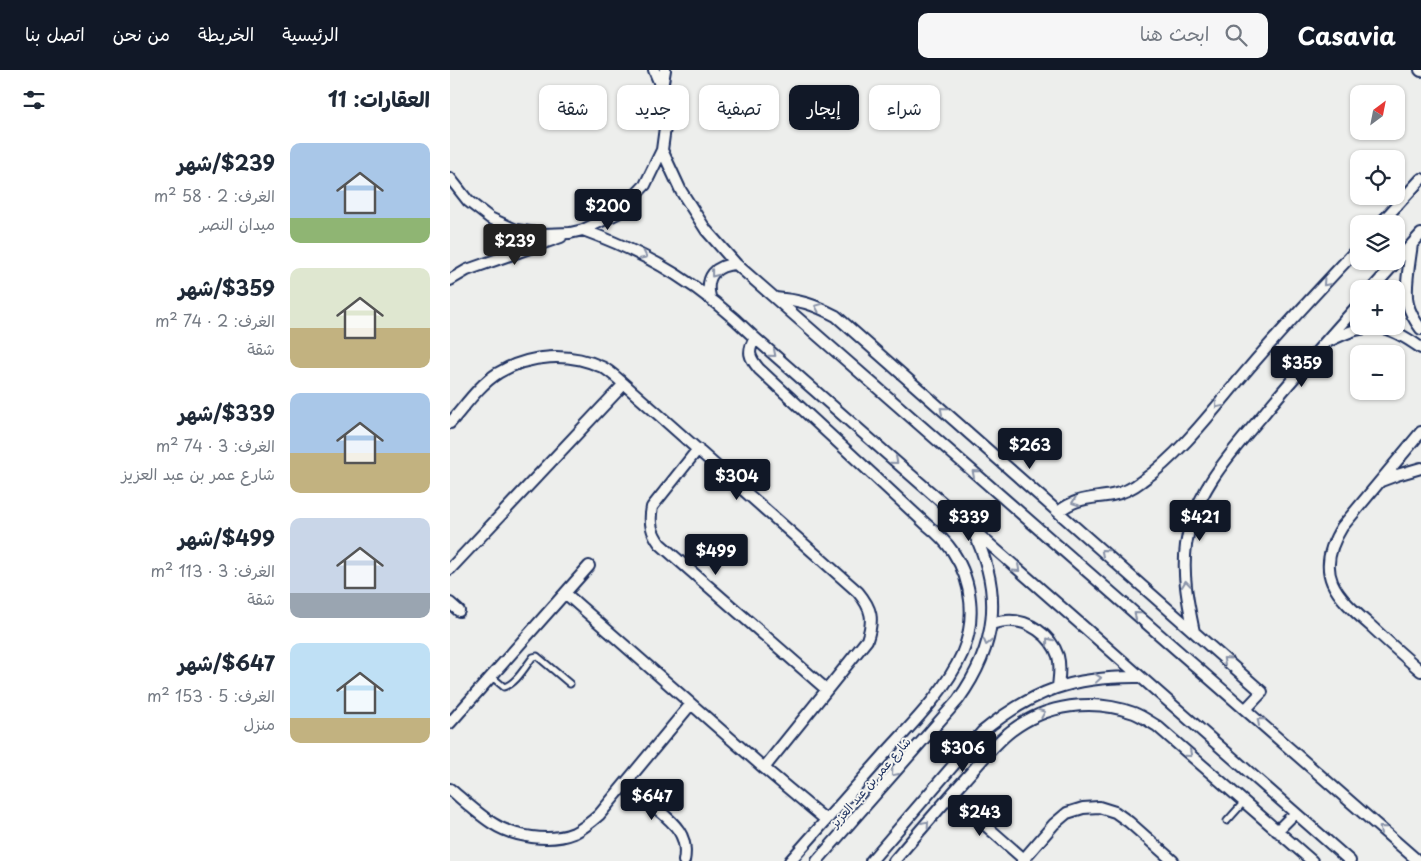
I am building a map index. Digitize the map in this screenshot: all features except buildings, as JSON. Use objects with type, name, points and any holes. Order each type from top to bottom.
[{"type":"street","points":[[654,70],[660,85]]},
{"type":"street","points":[[663,85],[665,70]]},
{"type":"street","points":[[450,280],[467,270],[583,230],[618,213],[645,185],[662,150],[665,130]]},
{"type":"street","points":[[662,150],[680,191],[706,230],[736,264],[1418,861]]},
{"type":"street","points":[[450,178],[468,201],[490,218],[516,230],[543,234],[570,233]]},
{"type":"street","points":[[1388,215],[1421,179]]},
{"type":"street","points":[[583,230],[609,239],[683,278],[731,315],[1350,861]]},
{"type":"street","points":[[1380,280],[1421,234]]},
{"type":"street","points":[[1412,244],[1407,293],[1408,303],[1415,321],[1421,329]]},
{"type":"street","points":[[1058,512],[1078,500],[1114,495],[1127,491],[1155,472],[1193,434],[1251,366],[1350,257]]},
{"type":"street","points":[[710,298],[708,289],[713,273],[719,267],[727,264],[736,264]]},
{"type":"street","points":[[775,298],[797,300],[817,306],[836,316],[1262,692],[1246,709]]},
{"type":"street","points":[[1194,632],[1185,578],[1186,545],[1194,513],[1208,484],[1281,392],[1350,314]]},
{"type":"street","points":[[1324,344],[1347,332],[1368,326],[1385,328],[1403,336],[1421,348]]},
{"type":"street","points":[[755,338],[749,351],[750,357],[759,369],[938,535],[954,554],[970,590],[971,612],[967,639],[958,662],[942,687],[908,729],[790,861]]},
{"type":"street","points":[[450,423],[477,392],[498,373],[523,361],[550,356],[578,358],[604,368],[858,592],[866,602],[871,614],[868,640],[764,768]]},
{"type":"street","points":[[450,568],[624,384]]},
{"type":"street","points":[[1421,432],[1342,527],[1334,540],[1329,564],[1330,575],[1336,591],[1346,604],[1421,671]]},
{"type":"street","points":[[698,449],[652,507],[650,527],[654,536],[827,690]]},
{"type":"street","points":[[1380,482],[1421,468]]},
{"type":"street","name":"شارع عمر بن عبد العزيز","points":[[816,861],[958,700],[970,683],[982,658],[991,624],[992,599],[989,574],[982,550],[971,527]]},
{"type":"street","points":[[450,723],[589,566]]},
{"type":"street","points":[[565,593],[826,820]]},
{"type":"street","points":[[450,603],[459,611]]},
{"type":"street","points":[[991,624],[1007,621],[1023,623],[1044,635],[1050,641],[1057,655],[1060,671],[1058,687]]},
{"type":"street","points":[[871,861],[982,732],[1000,717],[1020,704],[1058,687],[1089,679],[1140,676]]},
{"type":"street","points":[[450,789],[491,823],[507,831],[528,837],[550,837],[571,834],[586,826],[599,815],[692,704]]},
{"type":"street","points":[[894,861],[998,742],[1010,731],[1023,722],[1050,710],[1064,706],[1086,704],[1111,706],[1135,714],[1157,726],[1312,861]]},
{"type":"street","points":[[908,729],[922,741]]},
{"type":"street","points":[[626,783],[675,824],[681,833],[684,844],[684,861]]},
{"type":"street","points":[[951,795],[1024,860],[1054,824],[1067,813],[1082,808],[1099,807],[1115,812],[1129,822],[1173,861]]},
{"type":"street","points":[[1277,831],[1294,813]]},
{"type":"lane","points":[[491,676],[504,687],[507,686],[513,683],[533,657],[537,656],[570,684]]},
{"type":"lane","points":[[1227,820],[1244,802]]}]
